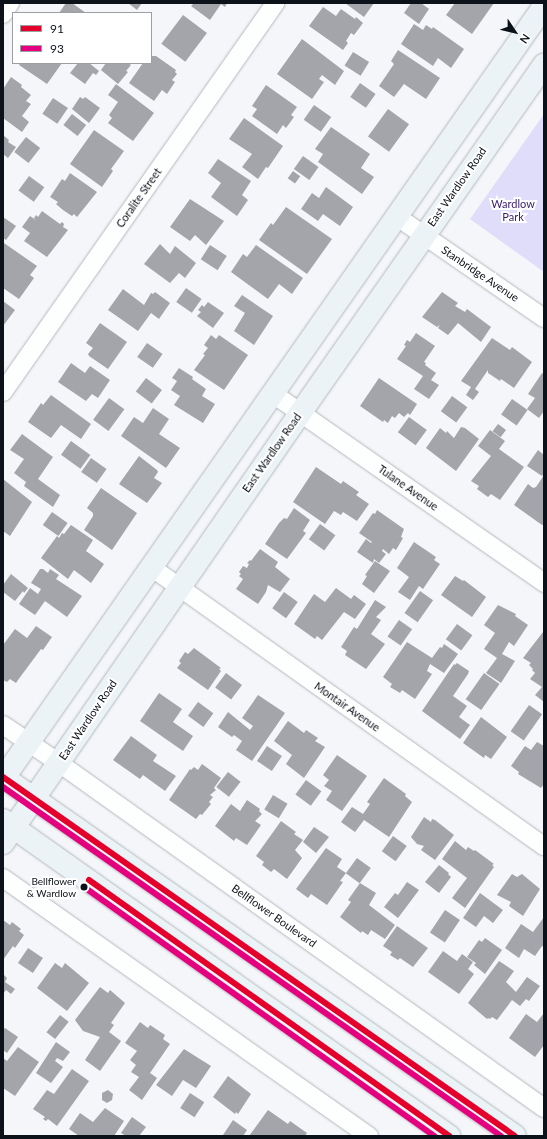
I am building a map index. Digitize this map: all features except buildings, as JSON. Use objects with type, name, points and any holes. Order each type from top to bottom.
[{"type":"main road","points":[[515,1136],[34,798],[3,778],[544,6]]},
{"type":"main road","name":"East Wardlow Road","points":[[7,830],[34,798],[59,763],[301,412],[544,65]]},
{"type":"main road","points":[[7,830],[449,1136]]},
{"type":"street","points":[[3,14],[10,3]]},
{"type":"street","name":"Coralite Street","points":[[3,392],[275,3]]},
{"type":"street","name":"Stanbridge Avenue","points":[[396,216],[544,318]]},
{"type":"street","name":"Tulane Avenue","points":[[272,393],[544,583]]},
{"type":"street","name":"Montair Avenue","points":[[151,567],[544,846]]},
{"type":"street","name":"Bellflower Boulevard","points":[[3,725],[59,763],[544,1108]]},
{"type":"street","points":[[3,878],[369,1136]]},
{"type":"green space","name":"Wardlow Park","points":[[544,114],[544,272],[470,219]]},
{"type":"transit line","name":"91","points":[[3,777],[515,1136]]},
{"type":"transit line","name":"93","points":[[3,787],[501,1136]]},
{"type":"transit line","name":"91","points":[[89,880],[449,1136]]},
{"type":"transit line","name":"93","points":[[84,887],[435,1136]]},
{"type":"place","name":"Bellflower & Wardlow","points":[[84,887]]}]
